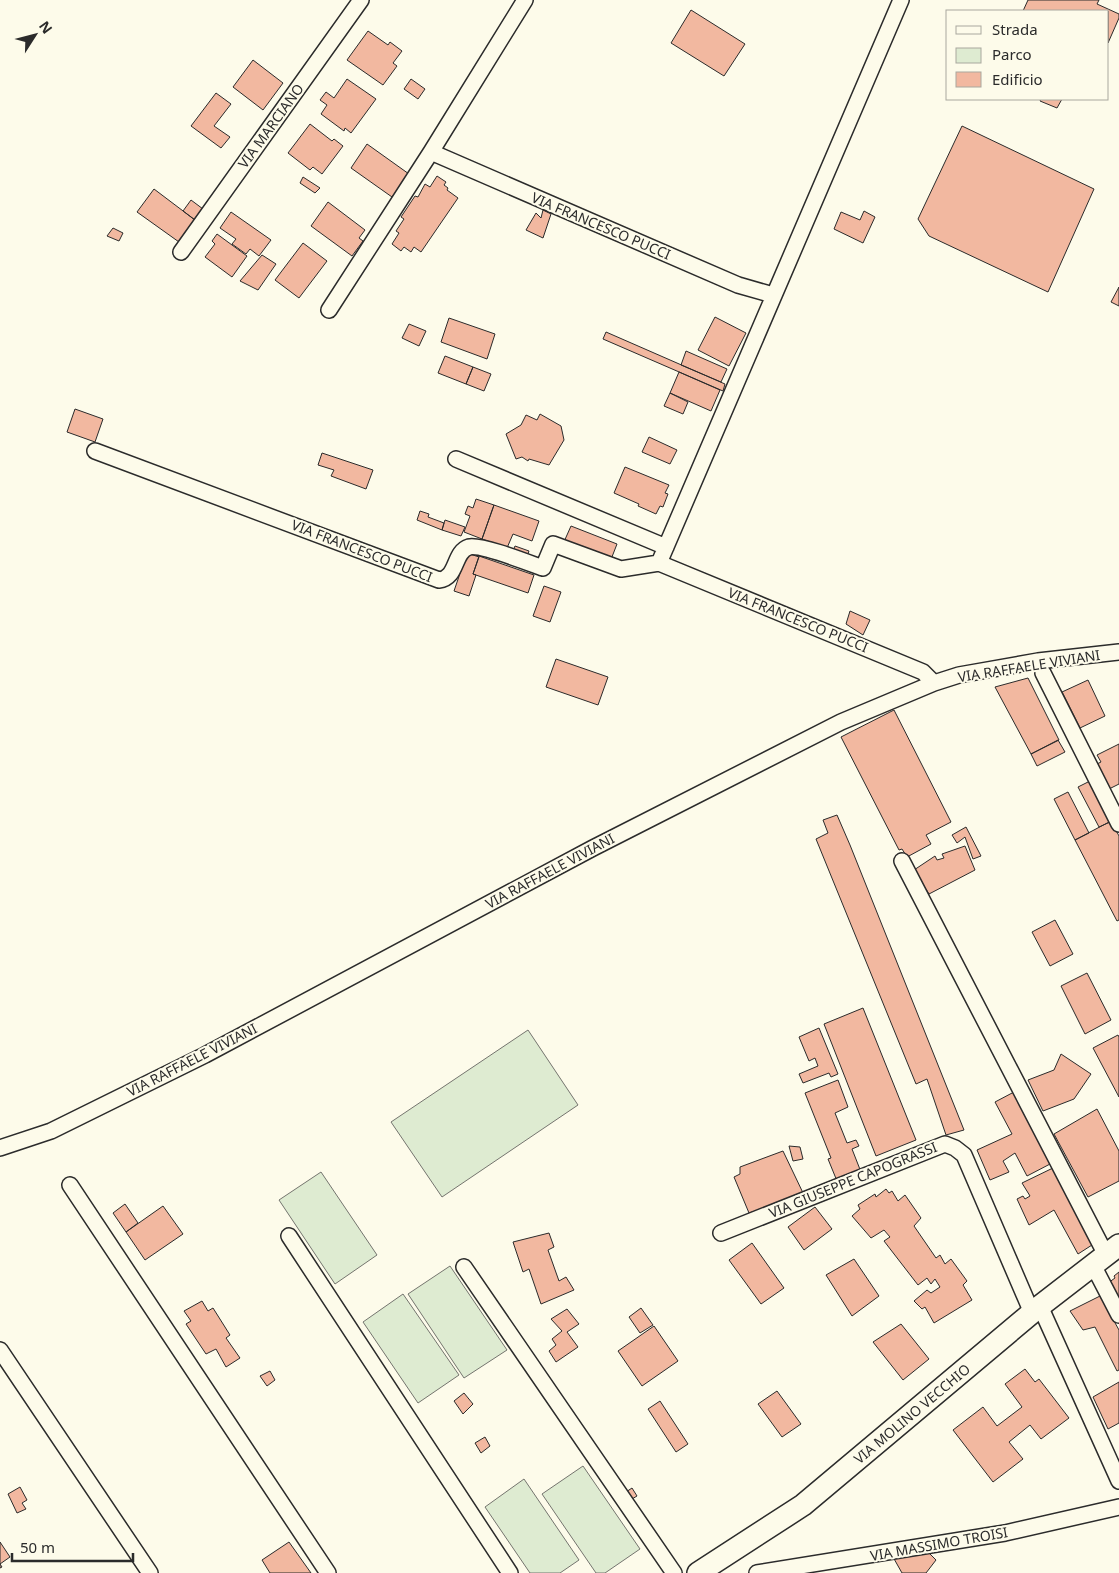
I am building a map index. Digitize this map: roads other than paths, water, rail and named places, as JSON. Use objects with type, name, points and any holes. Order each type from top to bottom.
[{"type":"street","name":"VIA MARCIANO","points":[[181,252],[362,0]]},
{"type":"street","points":[[329,310],[431,152],[525,0]]},
{"type":"street","points":[[659,562],[901,0]]},
{"type":"street","name":"VIA FRANCESCO PUCCI","points":[[431,152],[738,285],[773,295]]},
{"type":"street","name":"VIA FRANCESCO PUCCI","points":[[95,451],[439,580],[445,580],[452,573],[464,550],[471,547],[486,549],[544,568],[553,544],[621,569],[659,562],[923,672],[934,683]]},
{"type":"street","points":[[456,459],[666,547]]},
{"type":"street","name":"VIA RAFFAELE VIVIANI","points":[[0,1148],[50,1131],[205,1055],[592,848],[841,722],[934,683],[959,675],[1003,667],[1119,652]]},
{"type":"street","points":[[1043,672],[1119,824]]},
{"type":"street","points":[[902,862],[1106,1255],[1119,1315]]},
{"type":"street","name":"VIA GIUSEPPE CAPOGRASSI","points":[[721,1233],[945,1144],[956,1148],[964,1155],[1036,1309]]},
{"type":"street","points":[[70,1185],[328,1573]]},
{"type":"street","points":[[289,1236],[510,1573]]},
{"type":"street","name":"VIA MOLINO VECCHIO","points":[[698,1573],[803,1505],[1036,1309],[1106,1255]]},
{"type":"street","points":[[464,1267],[674,1573]]},
{"type":"street","points":[[1036,1309],[1119,1481]]},
{"type":"street","points":[[0,1350],[150,1573]]},
{"type":"street","name":"VIA MASSIMO TROISI","points":[[757,1573],[810,1570],[1005,1533],[1119,1507]]}]
